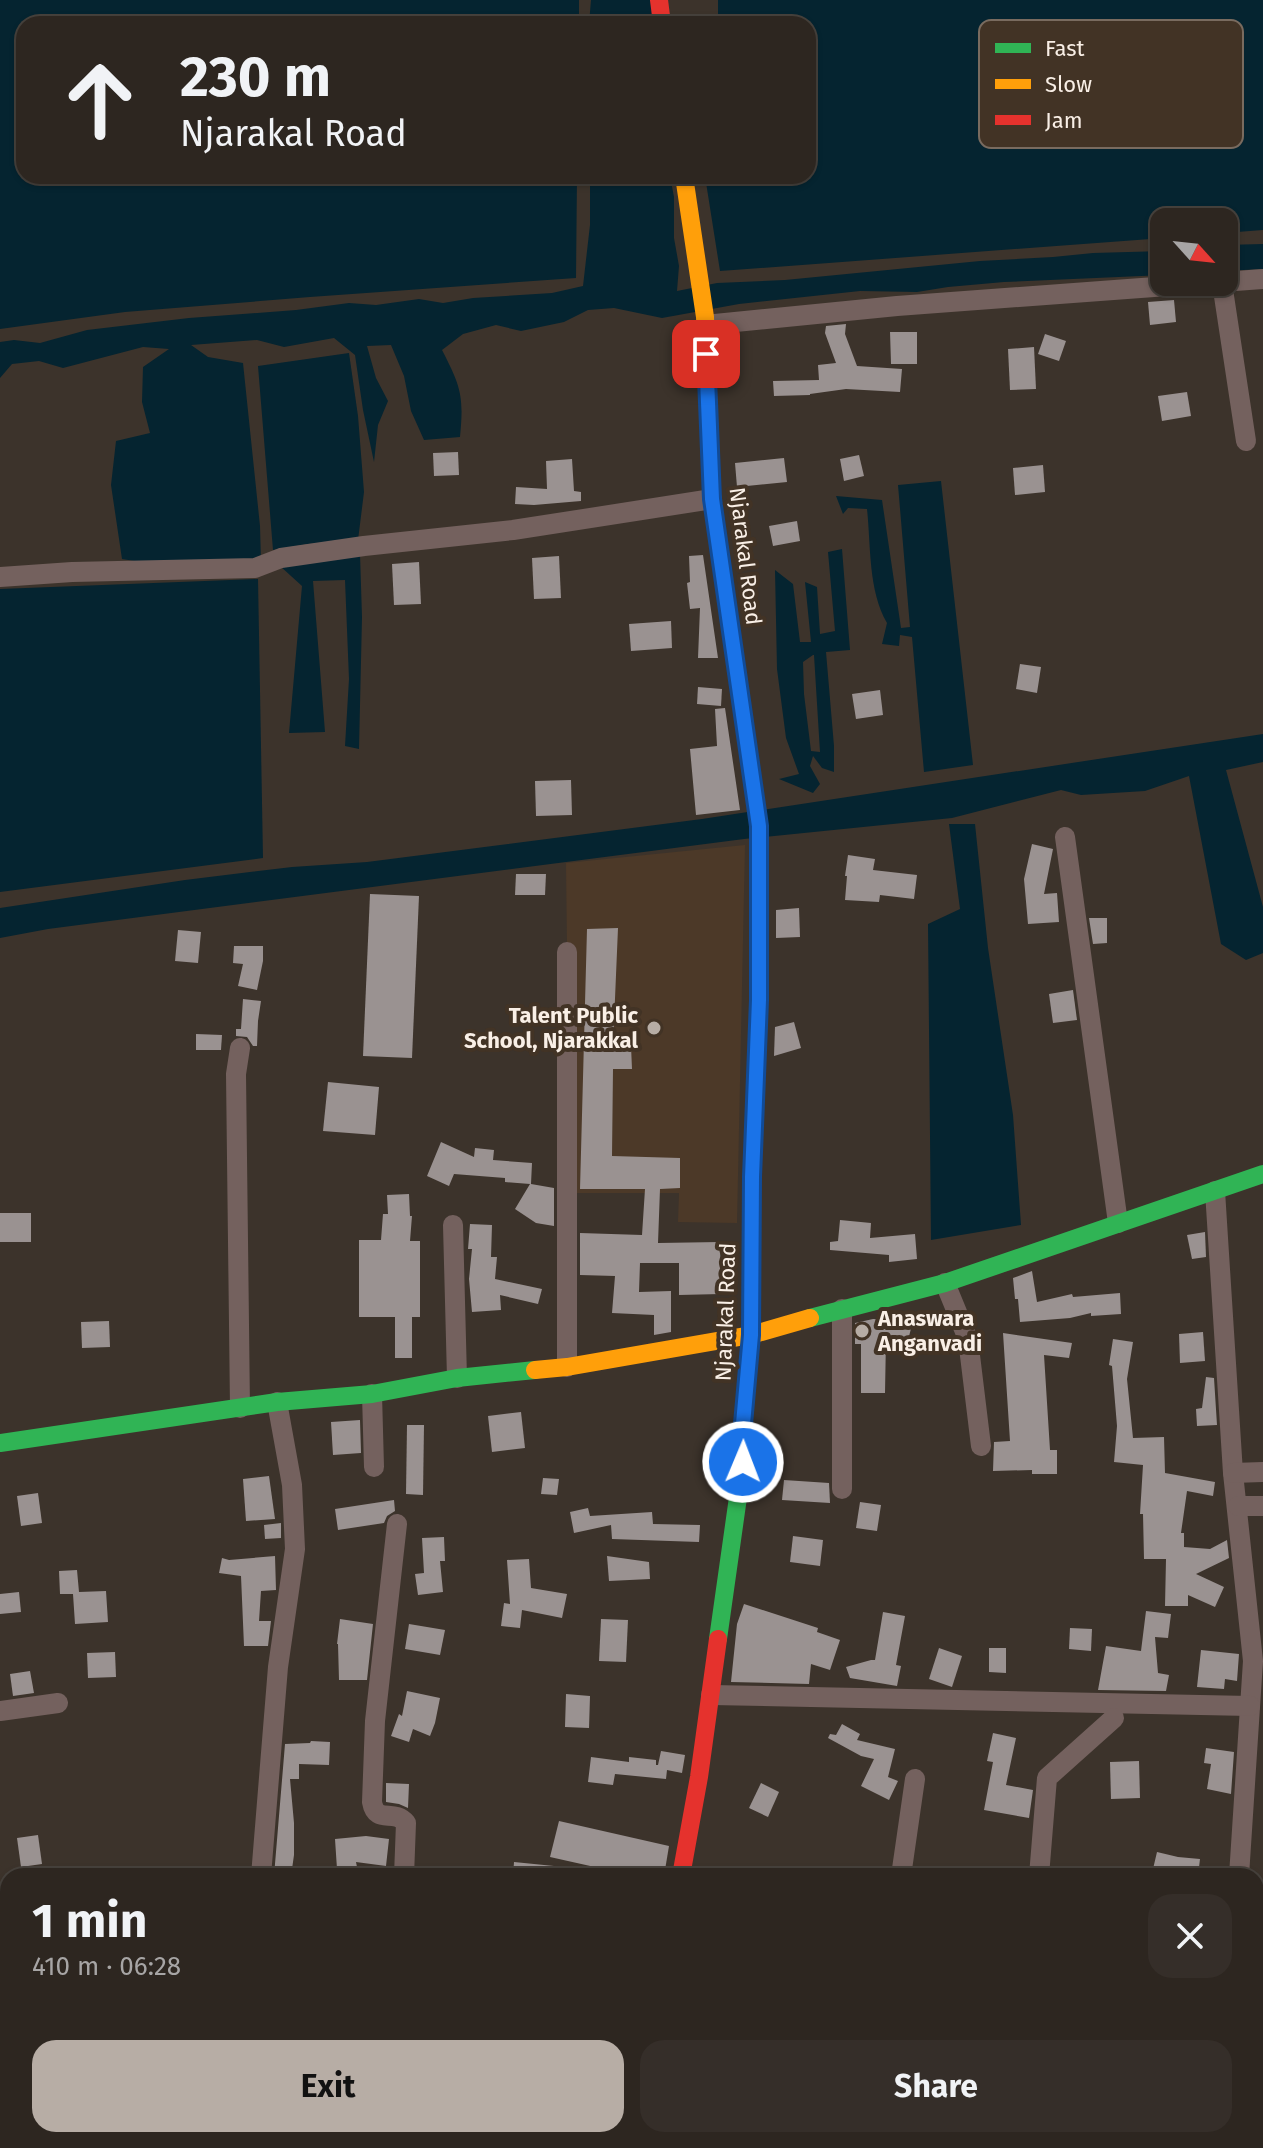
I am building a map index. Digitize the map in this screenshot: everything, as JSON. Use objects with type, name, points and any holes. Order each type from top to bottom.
[{"type":"main road","name":"Njarakal Road","points":[[682,1868],[699,1777],[743,1462],[742,1435],[751,1335],[752,1177],[759,1000],[759,826],[712,499],[705,321],[685,184]]},
{"type":"main road","points":[[0,1443],[277,1402],[372,1394],[457,1378],[567,1367],[751,1335],[945,1283],[1263,1174]]},
{"type":"street","points":[[1238,281],[1263,279]]},
{"type":"street","points":[[705,321],[1150,288]]},
{"type":"street","points":[[1224,296],[1246,441]]},
{"type":"street","points":[[0,577],[72,572],[255,568],[281,558],[513,530],[712,499]]},
{"type":"street","points":[[1065,837],[1118,1223]]},
{"type":"street","points":[[567,952],[567,1367]]},
{"type":"street","points":[[240,1048],[236,1074],[240,1408]]},
{"type":"street","points":[[1215,1191],[1233,1473],[1254,1578],[1250,1706],[1254,1790],[1240,1868]]},
{"type":"street","points":[[453,1225],[457,1378]]},
{"type":"street","points":[[945,1283],[968,1339],[981,1446]]},
{"type":"street","points":[[842,1309],[842,1489]]},
{"type":"street","points":[[372,1394],[374,1467]]},
{"type":"street","points":[[262,1868],[278,1667],[295,1549],[292,1485],[277,1402]]},
{"type":"street","points":[[1233,1473],[1263,1472]]},
{"type":"street","points":[[1238,1506],[1263,1506]]},
{"type":"street","points":[[397,1524],[375,1721],[372,1802],[377,1814],[400,1816],[406,1823],[404,1868]]},
{"type":"street","points":[[711,1695],[1250,1706]]},
{"type":"street","points":[[0,1711],[58,1703]]},
{"type":"street","points":[[1040,1868],[1047,1778],[1114,1718]]},
{"type":"street","points":[[902,1868],[915,1779]]},
{"type":"shaded area","name":"Talent Public School, Njarakkal","points":[[745,845],[737,1223],[678,1222],[679,1193],[570,1193],[566,863]]},
{"type":"water","points":[[0,0],[579,0],[579,16],[16,16],[16,184],[577,184],[576,278],[125,312],[0,329]]},
{"type":"water","points":[[591,0],[652,0],[653,16],[590,16]]},
{"type":"water","points":[[718,0],[1263,0],[1263,230],[1238,232],[1238,208],[1150,208],[1150,239],[720,271],[706,184],[816,184],[816,16],[718,16]]},
{"type":"water","points":[[590,184],[672,184],[674,238],[679,266],[677,291],[717,283],[785,280],[980,261],[1150,251],[1150,276],[1004,282],[917,292],[860,291],[739,304],[662,318],[614,308],[588,310],[564,322],[521,331],[496,325],[463,334],[442,350],[460,392],[460,437],[424,440],[411,411],[404,376],[391,345],[367,346],[376,378],[388,401],[378,425],[374,462],[355,355],[334,338],[284,347],[257,340],[191,345],[208,357],[243,363],[261,562],[147,563],[122,559],[111,485],[116,441],[150,433],[142,402],[143,367],[169,349],[143,347],[63,368],[39,361],[12,364],[0,378],[0,342],[40,343],[87,330],[189,318],[349,303],[376,305],[419,299],[443,303],[552,293],[583,286],[590,225]]},
{"type":"water","points":[[1263,244],[1263,269],[1238,270],[1238,245]]},
{"type":"water","points":[[349,353],[364,492],[358,540],[273,550],[258,366]]},
{"type":"water","points":[[941,481],[973,765],[924,772],[912,637],[900,635],[899,646],[882,644],[887,623],[873,582],[867,509],[848,508],[843,514],[836,496],[882,500],[901,628],[910,627],[898,485]]},
{"type":"water","points":[[842,549],[850,650],[826,652],[834,772],[822,768],[813,756],[810,766],[820,784],[813,793],[779,779],[799,774],[786,738],[777,669],[775,570],[793,584],[800,642],[811,642],[805,582],[817,587],[820,634],[835,631],[828,552]],"holes":[[[814,655],[820,752],[811,751],[804,694],[803,662]]]},
{"type":"water","points":[[360,554],[359,749],[345,746],[349,679],[345,580],[313,581],[325,732],[289,733],[302,586],[280,566]]},
{"type":"water","points":[[258,579],[263,858],[0,892],[0,589]]},
{"type":"water","points":[[1263,734],[1263,762],[1226,770],[1263,907],[1263,953],[1246,960],[1221,944],[1189,776],[1145,791],[1081,795],[1061,790],[952,818],[744,839],[48,929],[0,938],[0,908],[185,880],[292,867],[367,862],[702,819]]},
{"type":"water","points":[[949,824],[975,824],[988,948],[1013,1115],[1021,1225],[931,1240],[928,924],[960,909]]},
{"type":"building","points":[[1174,300],[1176,322],[1150,325],[1148,302]]},
{"type":"building","points":[[846,324],[845,334],[857,366],[902,369],[900,392],[846,389],[810,395],[774,396],[773,381],[819,380],[818,365],[836,363],[825,333],[826,326]]},
{"type":"building","points":[[890,332],[917,332],[917,364],[891,364]]},
{"type":"building","points":[[1045,334],[1066,341],[1059,361],[1038,354]]},
{"type":"building","points":[[1034,347],[1036,389],[1010,390],[1008,349]]},
{"type":"building","points":[[1187,392],[1191,416],[1162,421],[1158,396]]},
{"type":"building","points":[[458,452],[459,475],[434,476],[433,453]]},
{"type":"building","points":[[859,455],[864,476],[844,481],[840,459]]},
{"type":"building","points":[[784,458],[787,482],[737,487],[735,463]]},
{"type":"building","points":[[572,459],[574,491],[581,492],[581,501],[515,504],[516,487],[547,489],[546,461]]},
{"type":"building","points":[[1043,465],[1045,492],[1015,495],[1013,468]]},
{"type":"building","points":[[797,521],[800,541],[773,546],[769,526]]},
{"type":"building","points":[[703,555],[718,658],[698,658],[700,608],[690,609],[687,583],[690,582],[689,556]]},
{"type":"building","points":[[559,556],[561,598],[534,599],[532,558]]},
{"type":"building","points":[[419,562],[421,604],[394,605],[392,564]]},
{"type":"building","points":[[671,621],[672,648],[631,651],[629,624]]},
{"type":"building","points":[[1020,664],[1041,667],[1037,693],[1016,689]]},
{"type":"building","points":[[698,687],[722,689],[721,706],[697,704]]},
{"type":"building","points":[[880,690],[883,715],[856,719],[852,694]]},
{"type":"building","points":[[725,708],[740,810],[696,815],[690,749],[717,746],[715,709]]},
{"type":"building","points":[[571,780],[572,815],[536,816],[535,781]]},
{"type":"building","points":[[1032,844],[1053,849],[1044,894],[1057,893],[1059,922],[1028,924],[1024,879]]},
{"type":"building","points":[[848,855],[875,859],[873,870],[917,875],[914,899],[880,895],[879,902],[845,900]]},
{"type":"building","points":[[516,874],[546,874],[545,895],[515,895]]},
{"type":"building","points":[[370,894],[419,896],[412,1058],[363,1056]]},
{"type":"building","points":[[799,908],[800,937],[776,938],[776,910]]},
{"type":"building","points":[[1089,918],[1107,918],[1107,943],[1093,944]]},
{"type":"building","points":[[618,928],[613,1046],[631,1046],[632,1069],[613,1069],[612,1156],[680,1158],[680,1188],[660,1189],[658,1243],[720,1242],[721,1294],[679,1295],[679,1263],[640,1263],[639,1292],[671,1291],[671,1332],[654,1335],[654,1315],[612,1313],[615,1276],[580,1275],[580,1233],[642,1235],[645,1189],[580,1189],[587,929]]},
{"type":"building","points":[[178,930],[201,932],[198,963],[175,961]]},
{"type":"building","points":[[234,946],[263,946],[257,990],[238,986],[243,964],[233,963]]},
{"type":"building","points":[[1073,990],[1077,1020],[1053,1023],[1049,994]]},
{"type":"building","points":[[243,999],[261,1001],[257,1046],[253,1046],[247,1037],[236,1036],[236,1029],[241,1029]]},
{"type":"building","points":[[794,1022],[801,1048],[774,1056],[775,1027]]},
{"type":"building","points":[[196,1034],[222,1035],[221,1050],[196,1050]]},
{"type":"building","points":[[328,1082],[379,1087],[375,1135],[323,1131]]},
{"type":"building","points":[[441,1142],[474,1157],[475,1148],[494,1150],[493,1160],[532,1163],[531,1184],[554,1188],[554,1226],[536,1223],[515,1209],[530,1184],[505,1182],[505,1178],[454,1174],[449,1186],[427,1176]]},
{"type":"building","points":[[409,1194],[412,1216],[410,1241],[420,1241],[420,1317],[412,1317],[412,1358],[395,1358],[395,1317],[359,1317],[359,1240],[381,1240],[383,1214],[388,1214],[387,1195]]},
{"type":"building","points":[[0,1213],[31,1213],[31,1242],[0,1242]]},
{"type":"building","points":[[840,1220],[871,1223],[870,1238],[915,1234],[917,1259],[889,1262],[889,1255],[830,1250],[830,1242],[838,1241]]},
{"type":"building","points":[[470,1224],[492,1225],[491,1257],[497,1257],[495,1279],[542,1289],[538,1304],[500,1295],[501,1310],[472,1312],[469,1279],[472,1249],[468,1249]]},
{"type":"building","points":[[1205,1232],[1206,1257],[1192,1259],[1187,1235]]},
{"type":"building","points":[[1032,1271],[1037,1302],[1072,1294],[1073,1297],[1120,1293],[1121,1314],[1091,1316],[1091,1313],[1020,1322],[1013,1278]]},
{"type":"building","points":[[895,1316],[913,1321],[907,1344],[886,1338],[885,1393],[861,1393],[861,1344],[855,1344],[855,1323],[873,1319],[895,1320]]},
{"type":"building","points":[[109,1321],[110,1347],[82,1348],[81,1322]]},
{"type":"building","points":[[1203,1332],[1205,1361],[1180,1363],[1179,1334]]},
{"type":"building","points":[[1003,1333],[1072,1343],[1069,1358],[1044,1355],[1050,1450],[1057,1450],[1057,1474],[1032,1474],[1032,1470],[993,1471],[994,1442],[1010,1441]]},
{"type":"building","points":[[1113,1339],[1133,1342],[1127,1379],[1133,1438],[1164,1437],[1165,1473],[1215,1482],[1213,1496],[1187,1491],[1181,1533],[1184,1533],[1184,1547],[1210,1549],[1227,1540],[1229,1558],[1196,1574],[1224,1587],[1215,1607],[1188,1595],[1188,1606],[1165,1606],[1166,1559],[1144,1559],[1143,1514],[1140,1514],[1143,1465],[1114,1462],[1117,1426],[1112,1366],[1109,1365]]},
{"type":"building","points":[[1206,1377],[1214,1378],[1217,1425],[1197,1426],[1196,1409],[1202,1408]]},
{"type":"building","points":[[521,1412],[525,1448],[492,1452],[488,1416]]},
{"type":"building","points":[[360,1420],[361,1453],[333,1455],[331,1422]]},
{"type":"building","points":[[407,1425],[424,1425],[423,1495],[406,1494]]},
{"type":"building","points":[[269,1476],[275,1519],[246,1521],[243,1479]]},
{"type":"building","points":[[543,1478],[559,1479],[557,1495],[541,1494]]},
{"type":"building","points":[[784,1480],[829,1483],[830,1503],[782,1500]]},
{"type":"building","points":[[38,1493],[42,1523],[21,1526],[17,1496]]},
{"type":"building","points":[[394,1500],[395,1511],[387,1516],[384,1523],[338,1530],[335,1509]]},
{"type":"building","points":[[860,1502],[881,1505],[877,1531],[856,1528]]},
{"type":"building","points":[[588,1508],[590,1516],[652,1512],[653,1524],[700,1525],[699,1542],[612,1539],[611,1525],[574,1533],[570,1512]]},
{"type":"building","points":[[281,1523],[281,1538],[265,1539],[264,1525]]},
{"type":"building","points":[[793,1536],[823,1540],[820,1566],[790,1562]]},
{"type":"building","points":[[444,1537],[445,1561],[440,1561],[443,1592],[418,1595],[415,1574],[424,1573],[422,1538]]},
{"type":"building","points":[[275,1556],[276,1590],[261,1591],[259,1621],[271,1621],[268,1646],[244,1646],[241,1576],[219,1573],[222,1558]]},
{"type":"building","points":[[607,1556],[649,1562],[650,1579],[609,1581]]},
{"type":"building","points":[[529,1559],[531,1588],[567,1594],[562,1618],[522,1610],[520,1628],[501,1626],[504,1603],[510,1604],[507,1560]]},
{"type":"building","points":[[77,1570],[79,1592],[106,1591],[108,1622],[75,1624],[73,1594],[60,1594],[59,1571]]},
{"type":"building","points":[[19,1592],[21,1612],[0,1614],[0,1594]]},
{"type":"building","points":[[744,1604],[818,1628],[817,1632],[840,1640],[830,1670],[811,1664],[809,1684],[731,1682],[737,1624]]},
{"type":"building","points":[[1146,1611],[1171,1614],[1168,1638],[1155,1637],[1158,1673],[1169,1675],[1166,1691],[1098,1690],[1106,1646],[1141,1651]]},
{"type":"building","points":[[883,1612],[905,1616],[896,1665],[901,1666],[897,1686],[850,1678],[846,1667],[875,1660]]},
{"type":"building","points":[[340,1619],[373,1624],[367,1680],[339,1680],[337,1644]]},
{"type":"building","points":[[601,1619],[628,1620],[626,1662],[599,1661]]},
{"type":"building","points":[[409,1624],[445,1630],[440,1655],[405,1649]]},
{"type":"building","points":[[1070,1628],[1092,1629],[1091,1651],[1069,1649]]},
{"type":"building","points":[[939,1648],[962,1656],[952,1687],[929,1679]]},
{"type":"building","points":[[989,1648],[1006,1648],[1006,1673],[989,1672]]},
{"type":"building","points":[[1201,1650],[1239,1654],[1237,1681],[1225,1679],[1224,1689],[1197,1687]]},
{"type":"building","points":[[115,1652],[116,1677],[88,1678],[87,1653]]},
{"type":"building","points":[[30,1671],[34,1693],[13,1696],[10,1674]]},
{"type":"building","points":[[407,1691],[440,1698],[430,1736],[413,1729],[409,1742],[391,1736],[399,1714],[402,1716]]},
{"type":"building","points":[[566,1694],[590,1696],[589,1728],[565,1727]]},
{"type":"building","points":[[842,1724],[860,1734],[857,1740],[895,1749],[888,1777],[898,1781],[889,1800],[861,1786],[874,1759],[861,1756],[828,1738],[830,1734],[836,1735]]},
{"type":"building","points":[[993,1733],[1016,1738],[1006,1785],[1033,1790],[1029,1818],[984,1810],[993,1762],[987,1761]]},
{"type":"building","points":[[330,1742],[329,1765],[299,1764],[299,1779],[290,1779],[294,1823],[292,1868],[275,1868],[285,1744]]},
{"type":"building","points":[[1206,1748],[1234,1752],[1231,1794],[1207,1789],[1211,1764],[1204,1763]]},
{"type":"building","points":[[661,1751],[685,1755],[682,1773],[667,1770],[666,1779],[615,1774],[613,1785],[588,1782],[591,1757],[629,1762],[629,1757],[656,1760],[658,1765]]},
{"type":"building","points":[[1139,1761],[1140,1798],[1111,1799],[1110,1762]]},
{"type":"building","points":[[386,1783],[409,1784],[408,1808],[386,1802]]},
{"type":"building","points":[[761,1783],[779,1792],[768,1817],[749,1808]]},
{"type":"building","points":[[559,1821],[669,1846],[665,1868],[599,1868],[550,1857]]},
{"type":"building","points":[[38,1835],[42,1864],[21,1867],[17,1838]]},
{"type":"building","points":[[366,1836],[389,1839],[386,1866],[356,1862],[357,1867],[337,1868],[335,1839]]},
{"type":"building","points":[[1157,1852],[1200,1859],[1199,1868],[1153,1868]]},
{"type":"building","points":[[514,1862],[554,1866],[554,1868],[514,1868]]},
{"type":"traffic: fast","points":[[718,1639],[743,1462],[742,1435],[751,1335],[752,1177],[759,1000],[759,826],[732,638]]},
{"type":"traffic: fast","points":[[810,1318],[945,1283],[1263,1174]]},
{"type":"traffic: fast","points":[[0,1443],[277,1402],[372,1394],[457,1378],[535,1370]]},
{"type":"traffic: slow","points":[[685,184],[705,317],[712,499],[732,638]]},
{"type":"traffic: slow","points":[[535,1370],[751,1335],[810,1318]]},
{"type":"traffic: jam","points":[[659,0],[661,16]]},
{"type":"traffic: jam","points":[[682,1868],[718,1639]]},
{"type":"place","name":"Talent Public School, Njarakkal","points":[[654,1028]]},
{"type":"place","name":"Anaswara Anganvadi","points":[[862,1331]]},
{"type":"route","points":[[706,354],[712,499],[759,826],[759,1000],[752,1177],[751,1335],[742,1435],[743,1462]]}]
